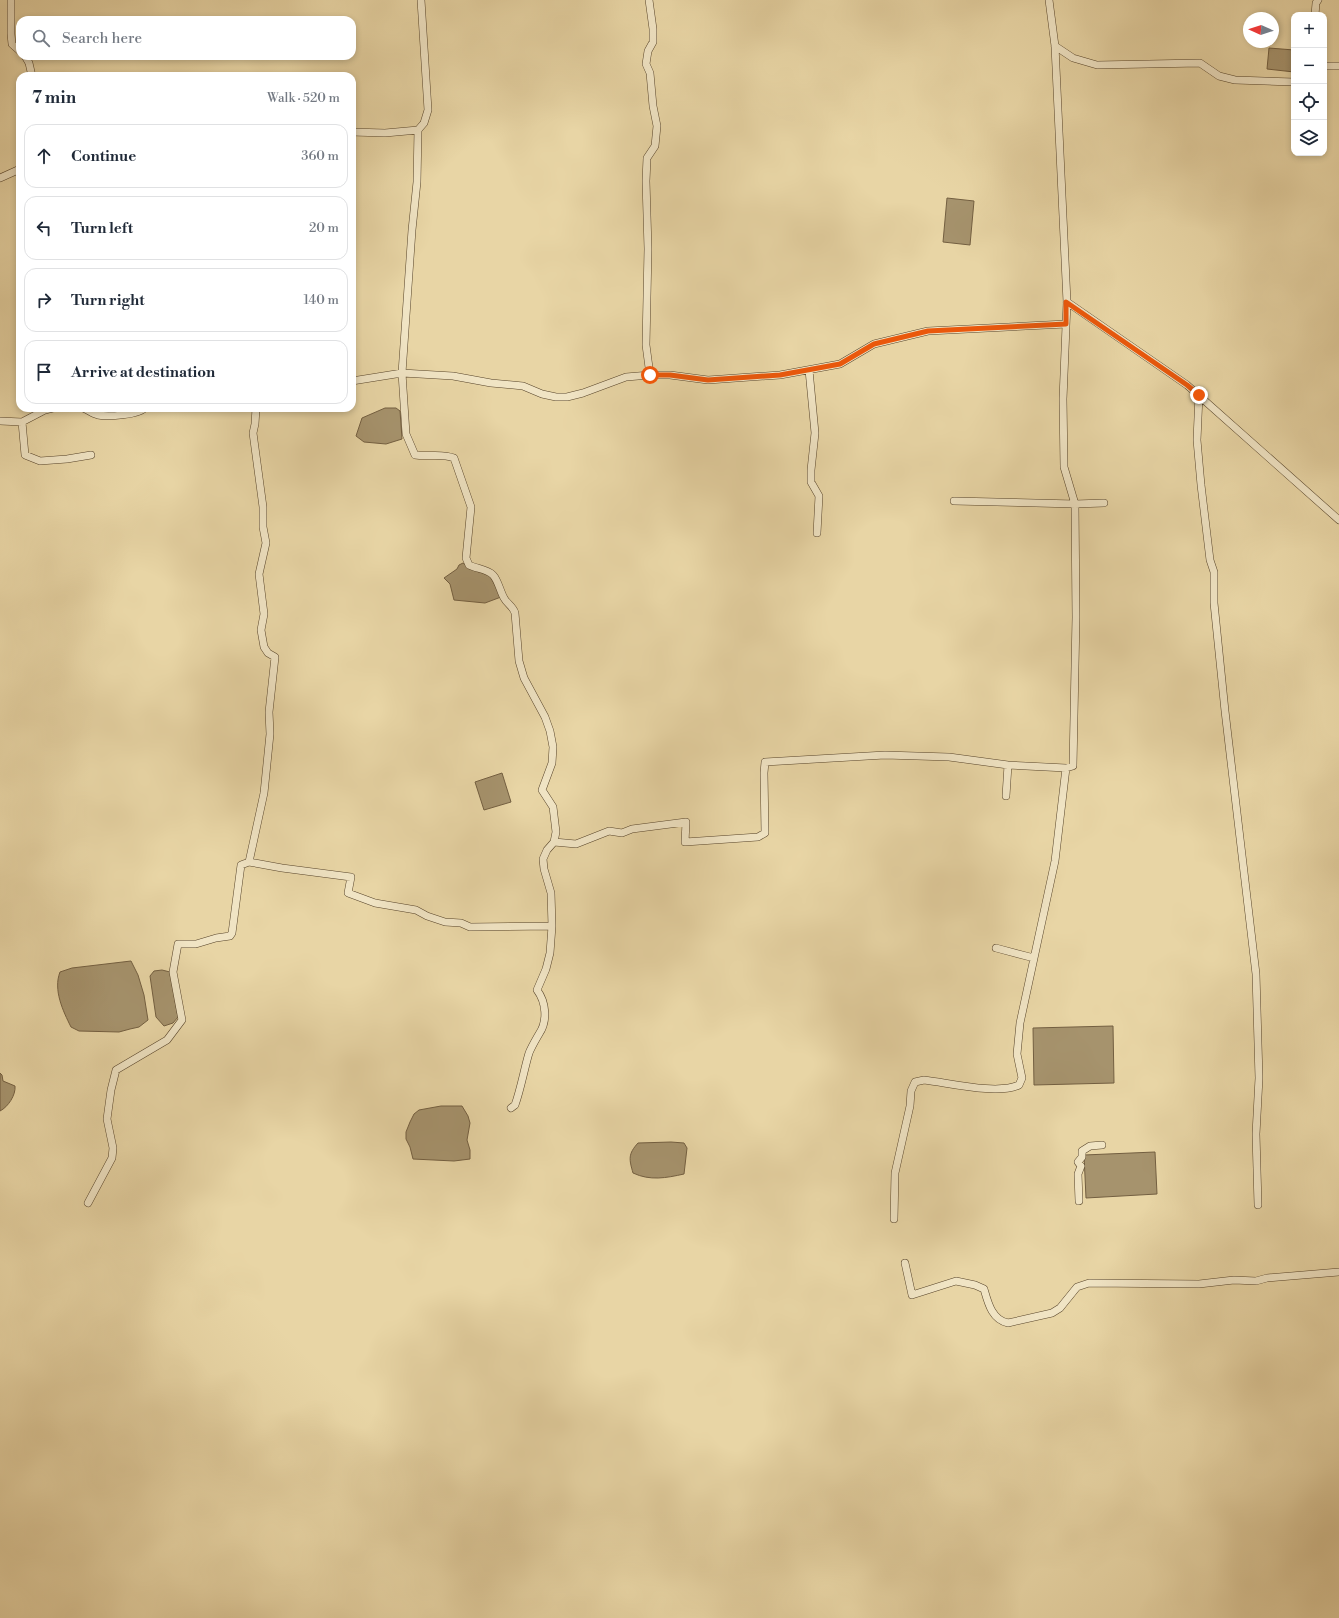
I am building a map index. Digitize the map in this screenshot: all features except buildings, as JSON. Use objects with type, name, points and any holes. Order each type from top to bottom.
[{"type":"street","points":[[11,0],[12,44],[16,48]]},
{"type":"street","points":[[421,0],[428,110],[424,123],[418,130],[418,182],[412,230],[402,373],[406,434],[415,455],[448,456],[454,458],[471,507],[466,558],[469,565],[494,575],[505,599],[513,607],[515,613],[519,661],[524,678],[545,717],[552,742],[552,763],[542,790],[553,807],[556,832],[554,842],[547,850],[543,859],[544,869],[551,893],[552,926],[550,953],[546,970],[537,990],[543,997],[545,1008],[544,1021],[540,1033],[534,1041],[529,1053],[515,1105],[510,1108]]},
{"type":"street","points":[[649,0],[653,29],[653,42],[648,51],[646,64],[650,73],[653,106],[657,126],[655,146],[647,158],[646,181],[648,249],[646,345],[650,375]]},
{"type":"street","points":[[554,842],[576,844],[610,831],[622,833],[632,829],[686,822],[685,842],[758,837],[765,833],[765,762],[885,755],[949,757],[1008,765],[1066,768],[1074,766],[1076,617],[1075,504],[1064,467],[1063,399],[1066,302],[1055,46],[1049,0]]},
{"type":"street","points":[[1315,12],[1316,3],[1318,0]]},
{"type":"street","points":[[1055,46],[1073,58],[1098,65],[1200,64],[1219,76],[1235,80],[1291,82]]},
{"type":"street","points":[[27,60],[31,72]]},
{"type":"street","points":[[1327,66],[1339,66]]},
{"type":"street","points":[[356,132],[385,133],[418,130]]},
{"type":"street","points":[[0,178],[16,171]]},
{"type":"street","points":[[1066,302],[1187,385],[1339,520]]},
{"type":"street","points":[[356,380],[402,373],[454,376],[491,383],[523,386],[549,395],[567,397],[583,394],[626,378],[650,375],[670,375],[708,380],[780,375],[809,370],[840,364],[874,344],[928,331],[1066,324]]},
{"type":"street","points":[[809,370],[815,433],[811,482],[819,496],[817,533]]},
{"type":"street","points":[[1199,395],[1197,440],[1201,485],[1210,560],[1214,572],[1214,603],[1224,711],[1256,974],[1259,1071],[1256,1134],[1258,1205]]},
{"type":"street","points":[[0,421],[22,422],[41,412]]},
{"type":"street","points":[[92,412],[98,415],[114,415],[140,412]]},
{"type":"street","points":[[249,862],[264,793],[270,734],[268,712],[275,657],[268,653],[264,647],[261,630],[264,614],[259,574],[266,543],[263,526],[263,507],[253,433],[256,412]]},
{"type":"street","points":[[22,422],[25,455],[40,461],[91,455]]},
{"type":"street","points":[[954,501],[1075,504],[1104,503]]},
{"type":"street","points":[[1006,796],[1008,765]]},
{"type":"street","points":[[894,1219],[895,1173],[910,1106],[911,1091],[915,1082],[924,1080],[999,1090],[1012,1088],[1019,1085],[1022,1078],[1017,1054],[1020,1024],[1055,862],[1066,768]]},
{"type":"street","points":[[88,1203],[112,1158],[113,1148],[107,1119],[111,1090],[116,1070],[167,1040],[182,1020],[173,972],[178,944],[196,944],[216,938],[230,936],[232,933],[241,865],[249,862],[352,877],[348,893],[375,903],[416,910],[427,916],[446,922],[470,927],[552,926]]},
{"type":"street","points":[[996,948],[1034,958]]},
{"type":"street","points":[[1079,1202],[1078,1174],[1081,1166],[1078,1162],[1082,1157],[1082,1151],[1090,1146],[1102,1145]]},
{"type":"street","points":[[905,1263],[912,1296],[956,1281],[975,1285],[984,1289],[988,1304],[998,1319],[1001,1322],[1008,1323],[1052,1313],[1060,1308],[1077,1287],[1089,1283],[1199,1284],[1234,1280],[1256,1281],[1267,1278],[1339,1272]]},
{"type":"shaded area","points":[[1269,48],[1291,50],[1291,72],[1267,69]]},
{"type":"shaded area","points":[[947,198],[974,201],[970,245],[943,242]]},
{"type":"shaded area","points":[[385,408],[396,408],[400,411],[402,439],[386,444],[364,442],[356,436],[362,418]]},
{"type":"shaded area","points":[[463,563],[472,570],[487,574],[491,578],[501,597],[485,603],[454,600],[450,584],[444,578]]},
{"type":"shaded area","points":[[502,773],[511,802],[484,810],[475,782]]},
{"type":"shaded area","points":[[131,961],[138,975],[144,995],[148,1020],[139,1027],[119,1032],[79,1031],[71,1027],[62,1007],[58,993],[58,979],[60,972],[72,968]]},
{"type":"shaded area","points":[[162,970],[170,972],[178,1017],[173,1023],[164,1026],[156,1017],[150,976],[154,971]]},
{"type":"shaded area","points":[[1113,1026],[1114,1083],[1034,1085],[1033,1028]]},
{"type":"shaded area","points":[[0,1073],[3,1081],[15,1086],[15,1089],[11,1100],[6,1107],[0,1111]]},
{"type":"shaded area","points":[[441,1106],[462,1106],[468,1116],[470,1123],[467,1140],[470,1150],[470,1159],[454,1161],[413,1159],[406,1139],[406,1132],[414,1114],[419,1110]]},
{"type":"shaded area","points":[[638,1143],[684,1143],[687,1148],[684,1174],[664,1178],[652,1178],[639,1176],[633,1173],[630,1157],[632,1150]]},
{"type":"shaded area","points":[[1155,1152],[1157,1194],[1086,1198],[1084,1155]]},
{"type":"route","points":[[650,375],[670,375],[708,380],[780,375],[840,364],[874,344],[928,331],[1066,324],[1066,302],[1187,385],[1199,395]]}]
